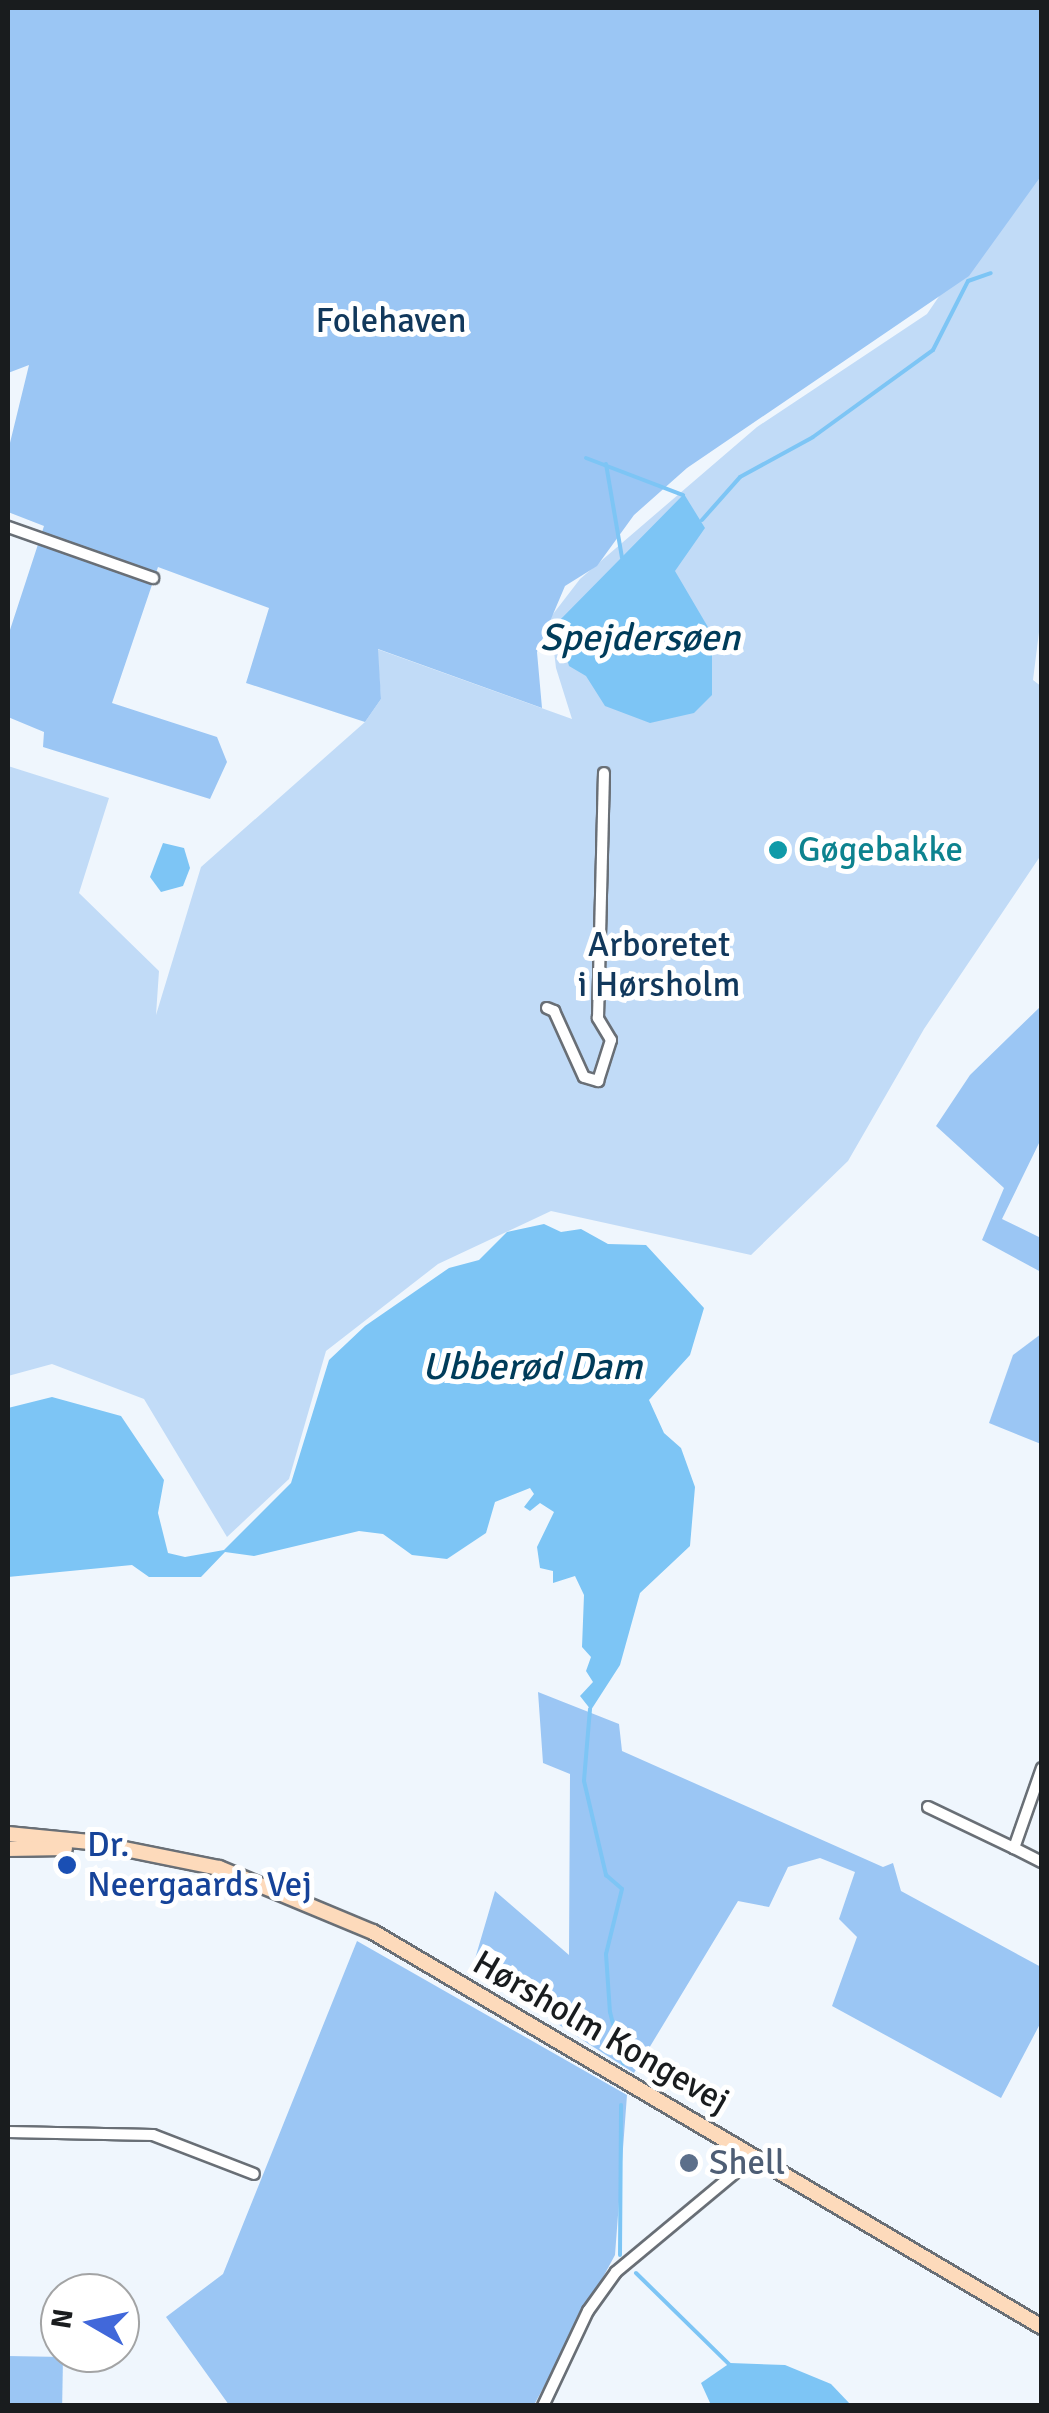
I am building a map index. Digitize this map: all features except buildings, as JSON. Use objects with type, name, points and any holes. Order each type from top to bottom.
[{"type":"main road","name":"Hørsholm Kongevej","points":[[8,1834],[219,1868],[355,1924],[1042,2328]]},
{"type":"main road","name":"Hørsholm Kongevej","points":[[8,1849],[106,1847]]},
{"type":"street","points":[[8,528],[153,578]]},
{"type":"street","points":[[547,1008],[554,1011],[584,1077],[602,1078],[611,1040],[598,1018],[604,773]]},
{"type":"street","points":[[1014,1848],[1042,1768]]},
{"type":"street","points":[[928,1807],[1042,1862]]},
{"type":"street","points":[[8,2132],[153,2135],[254,2174]]},
{"type":"street","points":[[542,2406],[588,2311],[616,2272],[754,2156]]},
{"type":"green space","name":"Folehaven","points":[[8,8],[1041,8],[1041,176],[969,276],[687,468],[634,515],[597,566],[565,586],[537,652],[542,708],[378,649],[381,699],[365,722],[246,683],[269,608],[158,567],[112,703],[217,737],[227,762],[210,799],[43,747],[44,732],[8,717],[8,636],[44,526],[8,512],[8,451],[29,365],[8,373]]},
{"type":"green space","name":"Arboretet i Hørsholm","points":[[1041,147],[1042,608],[1033,680],[1042,687],[1041,855],[924,1029],[848,1161],[751,1255],[551,1211],[438,1264],[326,1351],[289,1479],[227,1537],[144,1399],[52,1364],[8,1376],[8,766],[109,798],[79,893],[159,971],[156,1015],[201,867],[365,722],[381,699],[377,649],[572,719],[556,668],[550,618],[580,579],[757,427],[927,314]]},
{"type":"green space","points":[[1041,1006],[1041,1139],[1002,1219],[1041,1238],[1041,1272],[982,1240],[1004,1188],[936,1126],[970,1075]]},
{"type":"green space","points":[[1042,1334],[1041,1444],[989,1423],[1013,1355]]},
{"type":"green space","points":[[538,1692],[619,1724],[622,1751],[883,1867],[893,1863],[901,1891],[1041,1967],[1041,2022],[1001,2098],[832,2006],[857,1937],[839,1919],[855,1872],[820,1858],[788,1867],[769,1907],[738,1901],[634,2073],[472,1969],[495,1891],[569,1955],[570,1774],[543,1763]]},
{"type":"green space","points":[[357,1941],[627,2095],[615,2255],[534,2405],[229,2405],[166,2317],[223,2274]]},
{"type":"green space","points":[[8,2356],[40,2357],[40,2373],[63,2373],[62,2405],[8,2404]]},
{"type":"water","name":"Spejdersøen","points":[[684,494],[705,528],[675,571],[712,634],[712,695],[694,713],[650,723],[605,706],[586,676],[569,666],[557,623]]},
{"type":"water","points":[[163,843],[184,848],[190,868],[183,886],[161,892],[150,877]]},
{"type":"water","name":"Ubberød Dam","points":[[544,1224],[561,1232],[581,1229],[608,1244],[646,1245],[704,1308],[690,1355],[649,1400],[664,1433],[681,1448],[695,1487],[690,1546],[640,1593],[620,1665],[591,1710],[580,1696],[593,1682],[586,1671],[591,1657],[582,1647],[584,1595],[575,1576],[553,1583],[553,1571],[540,1568],[537,1547],[554,1512],[540,1503],[530,1511],[524,1507],[534,1494],[530,1488],[495,1502],[486,1533],[447,1559],[412,1555],[383,1534],[359,1531],[254,1556],[225,1552],[201,1577],[149,1577],[132,1565],[8,1577],[8,1408],[52,1397],[121,1416],[164,1480],[158,1513],[168,1553],[185,1557],[224,1550],[291,1483],[329,1360],[365,1326],[449,1268],[479,1260],[507,1232]]},
{"type":"water","points":[[730,2363],[785,2365],[831,2384],[851,2405],[711,2405],[701,2383]]},
{"type":"waterway","points":[[702,520],[740,477],[813,437],[933,350],[968,281],[991,273]]},
{"type":"waterway","points":[[586,458],[683,495]]},
{"type":"waterway","points":[[606,464],[622,558]]},
{"type":"waterway","points":[[590,1709],[584,1781],[606,1875],[622,1889],[606,1954],[610,2012],[623,2063]]},
{"type":"waterway","points":[[620,2255],[621,2105]]},
{"type":"waterway","points":[[636,2273],[731,2366]]},
{"type":"place","name":"Gøgebakke","points":[[778,850]]},
{"type":"place","name":"Dr. Neergaards Vej","points":[[67,1865]]},
{"type":"place","name":"Shell","points":[[689,2163]]}]
